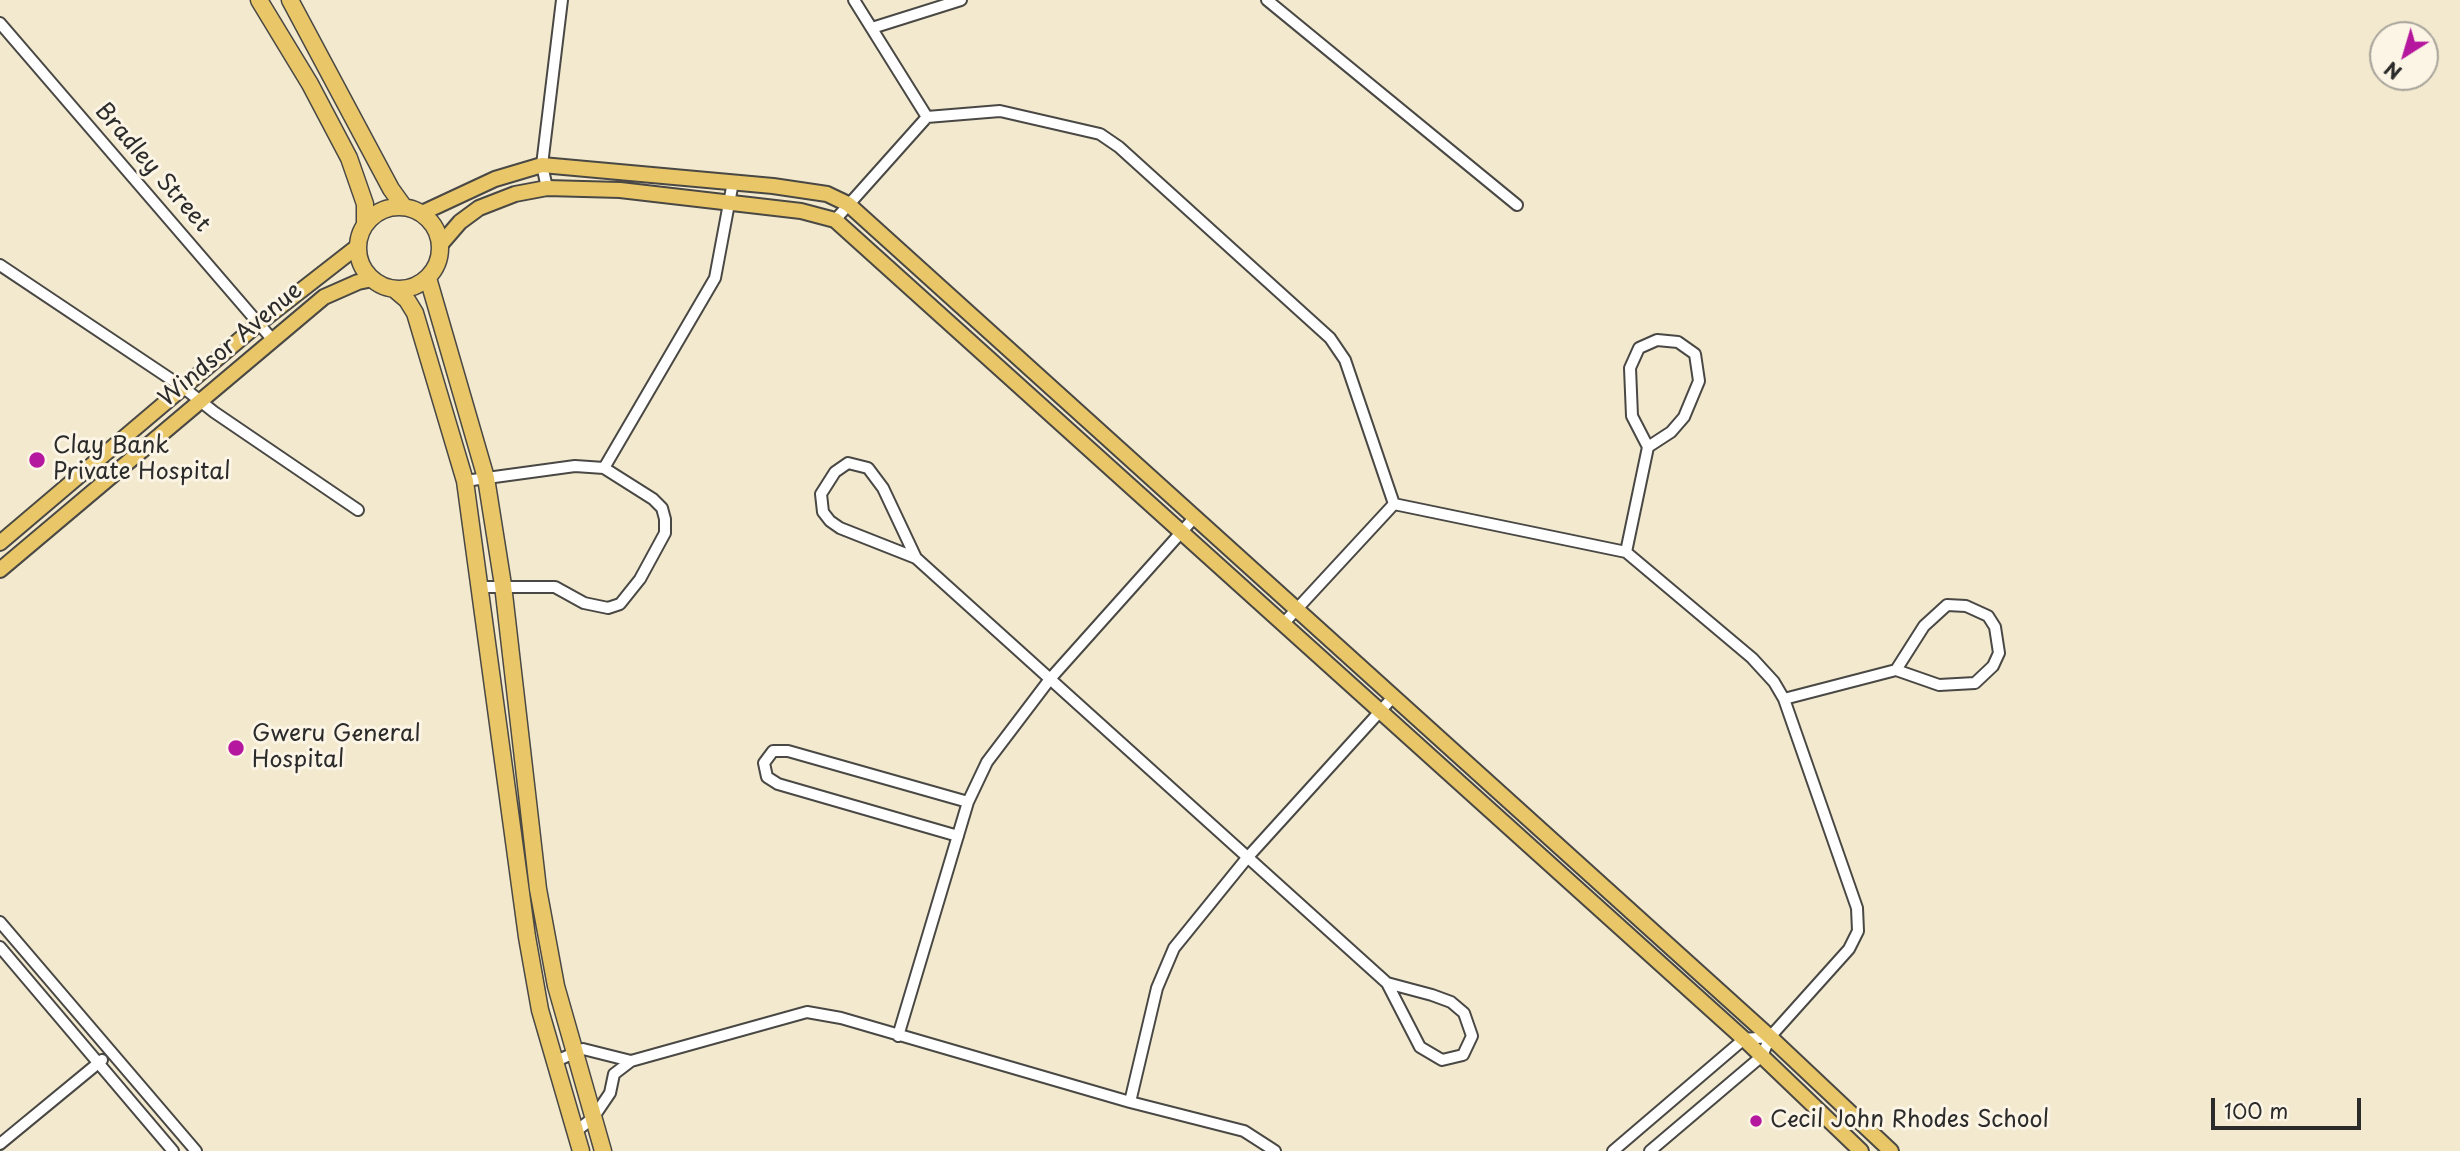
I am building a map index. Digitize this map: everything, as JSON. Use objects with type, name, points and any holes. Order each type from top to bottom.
[{"type":"highway","points":[[259,0],[310,85],[349,158],[365,204],[365,225],[358,246],[360,261],[373,279],[394,289],[407,300],[415,313],[465,481],[518,871],[540,1010],[581,1151]]},
{"type":"highway","points":[[290,0],[391,189],[404,207]]},
{"type":"highway","points":[[365,225],[382,211],[404,207],[422,213],[435,226],[440,244],[438,262],[428,278],[412,288],[394,289]]},
{"type":"highway","points":[[428,278],[486,478],[503,585],[536,868],[556,986],[603,1151]]},
{"type":"highway","points":[[489,650],[510,647]]},
{"type":"highway","points":[[503,752],[522,748]]},
{"type":"highway","points":[[518,871],[536,868]]},
{"type":"main road","points":[[422,213],[495,179],[542,165],[733,182],[827,194],[848,204],[1770,1037],[1891,1151]]},
{"type":"main road","points":[[440,244],[460,222],[479,208],[515,194],[547,188],[620,190],[820,214],[835,220],[1744,1038],[1861,1151]]},
{"type":"main road","name":"Windsor Avenue","points":[[0,542],[258,324],[358,246]]},
{"type":"main road","name":"Windsor Avenue","points":[[0,570],[324,297],[373,279]]},
{"type":"street","points":[[547,188],[542,165],[562,0]]},
{"type":"street","points":[[854,0],[926,117]]},
{"type":"street","points":[[872,27],[961,0]]},
{"type":"street","points":[[1267,0],[1517,205]]},
{"type":"street","name":"Bradley Street","points":[[0,23],[272,339]]},
{"type":"street","points":[[835,220],[926,117],[1000,111],[1100,134],[1119,147],[1330,338],[1345,360],[1394,504]]},
{"type":"street","points":[[604,468],[707,295],[720,260],[733,182]]},
{"type":"street","points":[[0,265],[184,388],[358,510]]},
{"type":"street","points":[[1626,552],[1648,447],[1632,416],[1630,368],[1639,348],[1657,340],[1678,342],[1695,354],[1699,381],[1684,418],[1671,432],[1648,447]]},
{"type":"street","points":[[916,558],[883,488],[868,468],[848,463],[835,472],[821,494],[823,512],[830,522],[916,558],[1387,983],[1420,1047],[1442,1060],[1464,1055],[1472,1036],[1464,1013],[1451,1002],[1387,983]]},
{"type":"street","points":[[465,481],[575,466],[604,468],[653,499],[662,508],[665,520],[666,533],[661,544],[620,604],[597,608],[555,587],[481,587]]},
{"type":"street","points":[[1394,504],[1626,552],[1752,658],[1774,682],[1784,699],[1857,908],[1858,931],[1849,949],[1770,1037],[1762,1056],[1650,1151]]},
{"type":"street","points":[[1283,624],[1394,504]]},
{"type":"street","points":[[898,1036],[968,802],[987,762],[1050,679],[1194,518]]},
{"type":"street","points":[[1784,699],[1896,670],[1939,685],[1975,683],[1993,666],[1999,653],[2000,642],[1995,626],[1988,616],[1966,606],[1947,605],[1924,626],[1896,670]]},
{"type":"street","points":[[1130,1102],[1164,967],[1194,920],[1394,696]]},
{"type":"street","points":[[958,836],[778,784],[767,776],[764,763],[773,751],[788,751],[968,802]]},
{"type":"street","points":[[0,922],[196,1151]]},
{"type":"street","points":[[0,947],[173,1151]]},
{"type":"street","points":[[575,1132],[593,1118],[610,1093],[614,1074],[631,1061],[807,1012],[841,1018],[1130,1102],[1244,1130],[1275,1151]]},
{"type":"street","points":[[1613,1151],[1744,1038],[1770,1037]]},
{"type":"street","points":[[554,1062],[573,1052],[591,1050],[631,1061]]},
{"type":"street","points":[[0,1144],[112,1051]]},
{"type":"place","name":"Clay Bank Private Hospital","points":[[37,460]]},
{"type":"place","name":"Gweru General Hospital","points":[[236,748]]},
{"type":"place","name":"Cecil John Rhodes School","points":[[1756,1121]]}]
